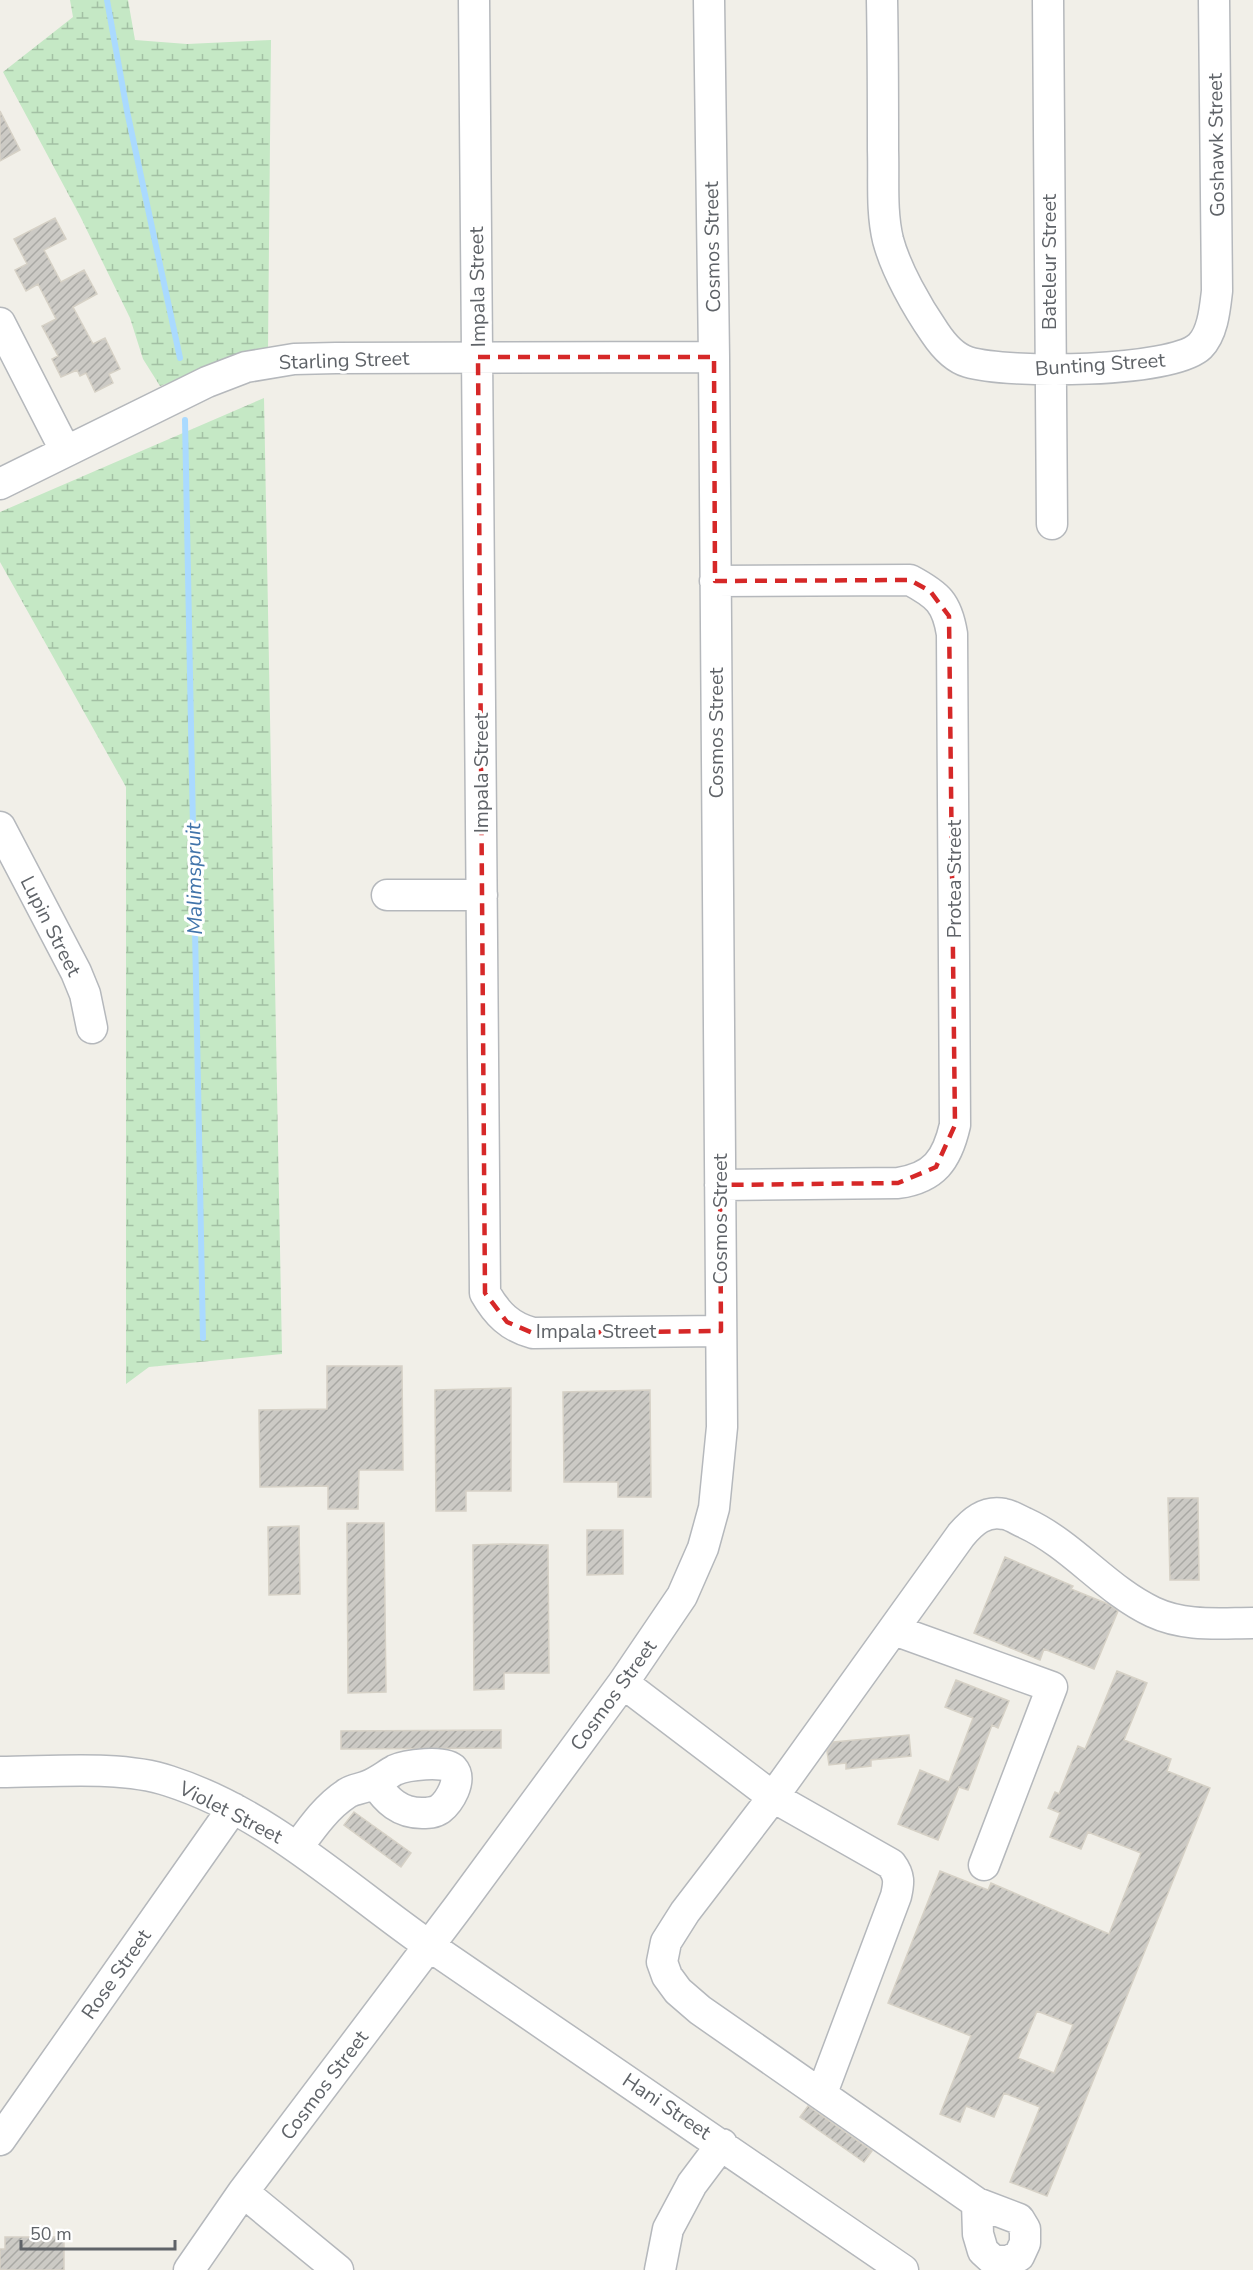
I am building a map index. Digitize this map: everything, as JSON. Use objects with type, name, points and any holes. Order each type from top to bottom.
[{"type":"street","name":"Impala Street","points":[[474,0],[485,1293],[495,1310],[507,1322],[521,1330],[533,1333],[721,1331]]},
{"type":"street","name":"Cosmos Street","points":[[189,2270],[243,2192],[429,1946],[623,1683],[682,1596],[703,1548],[714,1508],[721,1438],[721,1331],[709,0]]},
{"type":"street","name":"Bunting Street","points":[[882,0],[884,213],[893,256],[930,325],[950,351],[966,362],[987,367],[1049,371],[1153,363],[1187,354],[1200,346],[1214,314],[1217,291]]},
{"type":"street","name":"Bateleur Street","points":[[1048,0],[1049,371],[1052,524]]},
{"type":"street","name":"Goshawk Street","points":[[1214,0],[1217,291]]},
{"type":"street","points":[[0,323],[64,450]]},
{"type":"street","name":"Starling Street","points":[[0,484],[64,450],[207,382],[246,367],[294,359],[714,357]]},
{"type":"street","name":"Protea Street","points":[[715,581],[910,580],[930,591],[941,601],[949,616],[952,646],[955,1125],[951,1140],[936,1167],[913,1181],[720,1185]]},
{"type":"street","name":"Lupin Street","points":[[0,827],[76,972],[85,994],[92,1028]]},
{"type":"street","points":[[387,895],[482,896]]},
{"type":"street","points":[[977,2203],[700,2010],[678,1992],[667,1976],[662,1962],[666,1942],[685,1912],[773,1797],[970,1524],[979,1518],[1004,1513],[1046,1533],[1137,1603],[1155,1613],[1172,1619],[1196,1623],[1253,1623]]},
{"type":"street","points":[[894,1630],[1052,1687],[984,1865]]},
{"type":"street","points":[[623,1683],[773,1797],[891,1864],[898,1874],[899,1885],[896,1896],[822,2094]]},
{"type":"street","name":"Violet Street","points":[[0,1772],[142,1774],[190,1788],[268,1828],[429,1946]]},
{"type":"street","points":[[297,1848],[322,1814],[347,1792],[375,1783]]},
{"type":"street","name":"Rose Street","points":[[0,2140],[232,1808]]},
{"type":"street","name":"Hani Street","points":[[429,1946],[722,2144],[903,2270]]},
{"type":"street","points":[[660,2270],[668,2229],[693,2184],[722,2144]]},
{"type":"street","points":[[243,2192],[338,2270]]},
{"type":"highlighted area","points":[[478,357],[714,357],[715,581],[910,580],[930,591],[949,616],[955,1125],[936,1167],[898,1183],[720,1185],[721,1331],[533,1333],[507,1322],[485,1293]]},
{"type":"green space","points":[[70,0],[128,0],[135,40],[187,44],[271,40],[268,349],[160,386],[143,359],[130,318],[80,216],[3,72],[73,17]]},
{"type":"green space","points":[[264,398],[282,1354],[149,1367],[126,1384],[126,787],[0,562],[0,512]]},
{"type":"building","points":[[0,111],[20,150],[0,161]]},
{"type":"building","points":[[55,218],[66,239],[44,250],[61,282],[84,270],[97,294],[73,307],[93,344],[105,338],[120,369],[109,374],[113,383],[95,392],[86,373],[80,376],[77,370],[61,377],[52,359],[58,356],[42,326],[56,319],[38,284],[26,291],[15,270],[27,264],[14,239]]},
{"type":"building","points":[[327,1366],[402,1366],[403,1470],[359,1470],[358,1509],[328,1509],[328,1486],[260,1487],[259,1410],[327,1409]]},
{"type":"building","points":[[511,1388],[511,1491],[466,1491],[466,1511],[436,1511],[435,1390]]},
{"type":"building","points":[[650,1390],[651,1497],[618,1497],[618,1482],[564,1482],[563,1392]]},
{"type":"building","points":[[1168,1498],[1198,1498],[1199,1580],[1170,1580]]},
{"type":"building","points":[[347,1523],[384,1523],[386,1692],[348,1693]]},
{"type":"building","points":[[299,1526],[300,1594],[269,1595],[268,1527]]},
{"type":"building","points":[[587,1530],[623,1530],[623,1574],[587,1575]]},
{"type":"building","points":[[473,1545],[548,1545],[549,1673],[504,1673],[504,1689],[474,1690]]},
{"type":"building","points":[[1005,1557],[1073,1586],[1071,1589],[1108,1604],[1118,1611],[1094,1669],[1044,1649],[1040,1660],[974,1633]]},
{"type":"building","points":[[1117,1671],[1147,1683],[1124,1740],[1171,1759],[1167,1771],[1210,1788],[1047,2196],[1010,2182],[1040,2107],[1004,2093],[994,2117],[966,2106],[960,2122],[940,2114],[971,2036],[888,2003],[940,1871],[988,1890],[991,1883],[1109,1934],[1141,1853],[1088,1832],[1081,1849],[1050,1837],[1060,1813],[1048,1808],[1055,1792],[1059,1794],[1078,1746],[1085,1749]],"holes":[[[1037,2011],[1073,2025],[1054,2073],[1018,2058]]]},
{"type":"building","points":[[956,1680],[1009,1701],[998,1728],[992,1725],[968,1790],[959,1787],[938,1840],[898,1824],[920,1770],[949,1782],[973,1718],[945,1707]]},
{"type":"building","points":[[501,1730],[501,1748],[341,1749],[341,1731]]},
{"type":"building","points":[[909,1735],[911,1756],[871,1760],[871,1766],[846,1769],[846,1763],[829,1765],[827,1751],[833,1742]]},
{"type":"building","points":[[354,1812],[411,1853],[401,1867],[344,1825]]},
{"type":"building","points":[[808,2106],[872,2151],[864,2162],[800,2117]]},
{"type":"building","points":[[5,2237],[64,2237],[64,2270],[0,2270],[0,2249],[5,2249]]},
{"type":"waterway","points":[[107,0],[127,111],[180,358]]},
{"type":"waterway","name":"Malimspruit","points":[[185,420],[203,1338]]}]
